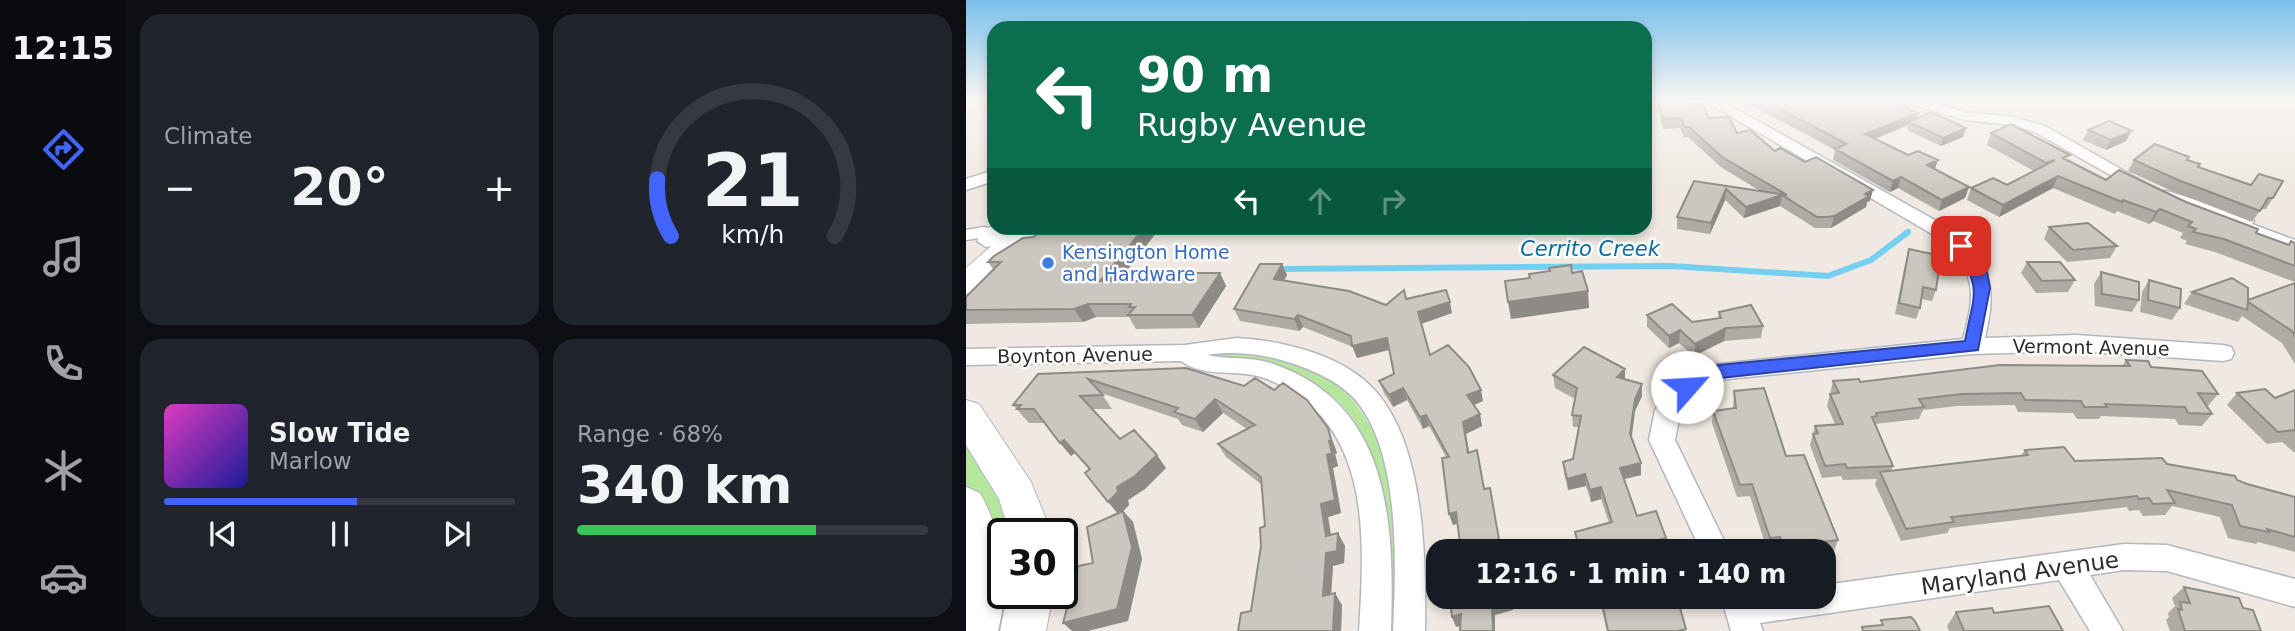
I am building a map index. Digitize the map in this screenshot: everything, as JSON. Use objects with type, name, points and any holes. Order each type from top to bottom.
[{"type":"main road","points":[[966,284],[995,236]]},
{"type":"main road","points":[[966,414],[1017,494],[1025,518]]},
{"type":"main road","points":[[966,505],[974,519],[984,556],[985,595],[975,631]]},
{"type":"main road","points":[[1023,631],[1028,609]]},
{"type":"street","points":[[1764,130],[1951,237],[1971,256],[1980,272],[1982,303],[1972,346]]},
{"type":"street","points":[[2045,130],[2058,136],[2093,160],[2205,214],[2295,246]]},
{"type":"street","points":[[966,185],[987,178]]},
{"type":"street","points":[[2167,196],[2295,238]]},
{"type":"street","name":"Boynton Avenue","points":[[966,357],[1185,353],[1207,345],[1250,346],[1318,363],[1345,378],[1371,403],[1389,441],[1400,484],[1412,580],[1409,631]]},
{"type":"street","name":"Vermont Avenue","points":[[1710,539],[1662,440],[1667,410],[1687,387],[1718,372],[1972,346],[2113,345],[2223,353]]},
{"type":"street","name":"Boynton Avenue","points":[[1185,353],[1196,362],[1266,369],[1299,381],[1325,399],[1349,428],[1365,467],[1371,505],[1378,590],[1375,631]]},
{"type":"street","name":"Maryland Avenue","points":[[1742,613],[2124,557],[2167,558],[2295,593]]},
{"type":"street","points":[[2068,567],[2107,631]]},
{"type":"green space","points":[[1240,351],[1293,361],[1322,374],[1350,397],[1369,425],[1383,456],[1391,490],[1396,526],[1399,631],[1386,631],[1369,456],[1360,430],[1345,409],[1327,392],[1305,379],[1281,369],[1204,357],[1199,353]]},
{"type":"green space","points":[[966,438],[1001,493],[1010,518],[987,518],[987,609],[1015,609],[1011,631],[984,631],[982,514],[966,486]]},
{"type":"building","points":[[1693,130],[1736,130],[1737,133],[1751,130],[1775,151],[1780,148],[1805,162],[1816,157],[1873,190],[1865,194],[1869,196],[1834,216],[1817,217],[1782,195],[1746,207],[1726,189],[1711,223],[1677,217],[1694,181],[1787,195],[1722,157]]},
{"type":"building","points":[[1821,130],[1874,130],[1865,134],[1908,155],[1918,151],[1938,160],[1927,165],[1969,187],[1942,200],[1901,177],[1893,181],[1835,149],[1847,144]]},
{"type":"building","points":[[1927,130],[1960,130],[1943,138]]},
{"type":"building","points":[[2023,130],[2070,155],[2063,158],[2106,180],[2119,170],[2186,202],[2258,229],[2256,233],[2289,245],[2291,241],[2295,243],[2295,266],[2224,239],[2193,232],[2196,229],[2188,226],[2192,222],[2160,209],[2156,212],[2123,200],[2122,202],[2058,176],[2003,205],[1971,188],[1993,178],[2007,185],[2055,160],[2046,163],[1991,133]]},
{"type":"building","points":[[2089,130],[2132,131],[2111,140]]},
{"type":"building","points":[[2155,144],[2189,157],[2187,160],[2200,164],[2198,167],[2251,185],[2259,174],[2283,181],[2273,198],[2268,198],[2260,211],[2134,160]]},
{"type":"building","points":[[2088,223],[2117,246],[2073,250],[2049,227]]},
{"type":"building","points":[[1138,235],[1100,281],[1160,281],[1166,273],[1220,273],[1192,315],[1128,315],[1135,307],[1129,307],[1131,304],[1088,304],[1074,309],[966,310],[966,297],[1001,262],[988,262],[1023,238]]},
{"type":"building","points":[[1909,249],[1941,256],[1936,290],[1923,287],[1920,308],[1899,303]]},
{"type":"building","points":[[2027,262],[2060,262],[2075,280],[2042,281]]},
{"type":"building","points":[[1260,264],[1282,264],[1274,279],[1349,291],[1386,305],[1404,290],[1406,299],[1446,290],[1450,302],[1418,312],[1430,355],[1448,345],[1469,367],[1481,390],[1467,395],[1480,414],[1463,422],[1468,453],[1477,450],[1484,489],[1490,488],[1499,539],[1459,539],[1456,512],[1449,514],[1442,458],[1449,457],[1426,415],[1420,417],[1403,388],[1389,395],[1379,381],[1394,374],[1387,338],[1352,346],[1351,336],[1298,315],[1294,319],[1234,309]]},
{"type":"building","points":[[1571,265],[1572,273],[1582,271],[1588,291],[1508,302],[1505,281],[1530,278],[1529,274]]},
{"type":"building","points":[[2101,272],[2139,282],[2139,300],[2102,294]]},
{"type":"building","points":[[2232,278],[2248,288],[2248,300],[2295,283],[2295,336],[2292,331],[2248,302],[2247,310],[2192,292]]},
{"type":"building","points":[[2149,280],[2181,289],[2180,308],[2148,300]]},
{"type":"building","points":[[1672,304],[1692,322],[1721,318],[1719,312],[1751,305],[1763,326],[1726,328],[1695,344],[1680,330],[1669,336],[1647,315]]},
{"type":"building","points":[[1584,347],[1625,369],[1617,377],[1642,384],[1635,399],[1630,434],[1641,463],[1620,468],[1637,516],[1656,511],[1666,538],[1577,539],[1575,532],[1612,522],[1601,487],[1590,490],[1585,474],[1567,479],[1563,462],[1573,459],[1581,416],[1572,415],[1577,388],[1553,375]]},
{"type":"building","points":[[2126,360],[2148,361],[2151,367],[2202,371],[2218,394],[2198,393],[2212,414],[2188,413],[2185,407],[2105,404],[2107,407],[2084,407],[2081,401],[2025,400],[2021,393],[1962,394],[1919,399],[1924,407],[1876,413],[1877,416],[1872,417],[1893,466],[1825,466],[1813,434],[1818,433],[1815,426],[1843,424],[1830,394],[1839,393],[1833,381],[1859,379],[1860,382],[2000,365],[2130,366]]},
{"type":"building","points":[[1186,368],[1244,386],[1255,378],[1274,390],[1283,383],[1307,400],[1328,428],[1332,453],[1327,455],[1335,500],[1321,504],[1326,536],[1338,533],[1337,551],[1326,553],[1323,596],[1335,593],[1333,631],[1238,631],[1241,613],[1251,611],[1261,546],[1260,528],[1265,526],[1261,477],[1218,444],[1255,425],[1215,399],[1195,419],[1174,412],[1178,408],[1088,379],[1103,395],[1080,396],[1120,439],[1134,430],[1157,455],[1135,476],[1117,487],[1118,492],[1108,502],[1085,473],[1090,469],[1064,440],[1060,443],[1034,409],[1017,409],[1021,405],[1013,405],[1038,374]]},
{"type":"building","points":[[1764,388],[1786,456],[1804,455],[1838,540],[1770,538],[1752,484],[1740,485],[1713,411],[1736,408],[1734,391]]},
{"type":"building","points":[[2265,389],[2275,398],[2295,390],[2295,431],[2278,432],[2237,393]]},
{"type":"building","points":[[2064,447],[2075,461],[2162,458],[2167,464],[2235,476],[2237,480],[2247,484],[2295,497],[2295,537],[2267,529],[2269,532],[2240,526],[2232,505],[2167,490],[2175,503],[2153,504],[2149,498],[2139,499],[2137,496],[1951,517],[1954,522],[1906,529],[1880,472],[2028,455],[2025,450]]},
{"type":"building","points":[[1123,511],[1132,547],[1117,609],[1063,623],[1067,609],[1078,609],[1078,566],[1093,563],[1087,527]]},
{"type":"building","points":[[2184,587],[2239,598],[2243,608],[2253,610],[2261,631],[2185,631],[2178,609],[2182,610],[2180,602],[2190,603]]},
{"type":"building","points":[[2049,606],[2063,631],[1964,631],[1956,612],[1992,608],[1994,613]]},
{"type":"building","points":[[1451,609],[1492,609],[1493,631],[1460,631],[1461,614],[1452,617]]},
{"type":"building","points":[[1603,609],[1680,609],[1686,629],[1678,631],[1608,631]]},
{"type":"building","points":[[1911,617],[1920,631],[1863,631],[1862,627],[1883,625],[1881,620]]},
{"type":"waterway","name":"Cerrito Creek","points":[[1276,269],[1671,266],[1828,276],[1871,260],[1908,232],[1906,234]]},
{"type":"place","name":"Kensington Home and Hardware","points":[[1048,263]]},
{"type":"route","points":[[1687,387],[1700,378],[1718,372],[1972,346],[1983,288],[1980,272],[1971,256],[1961,246]]}]
